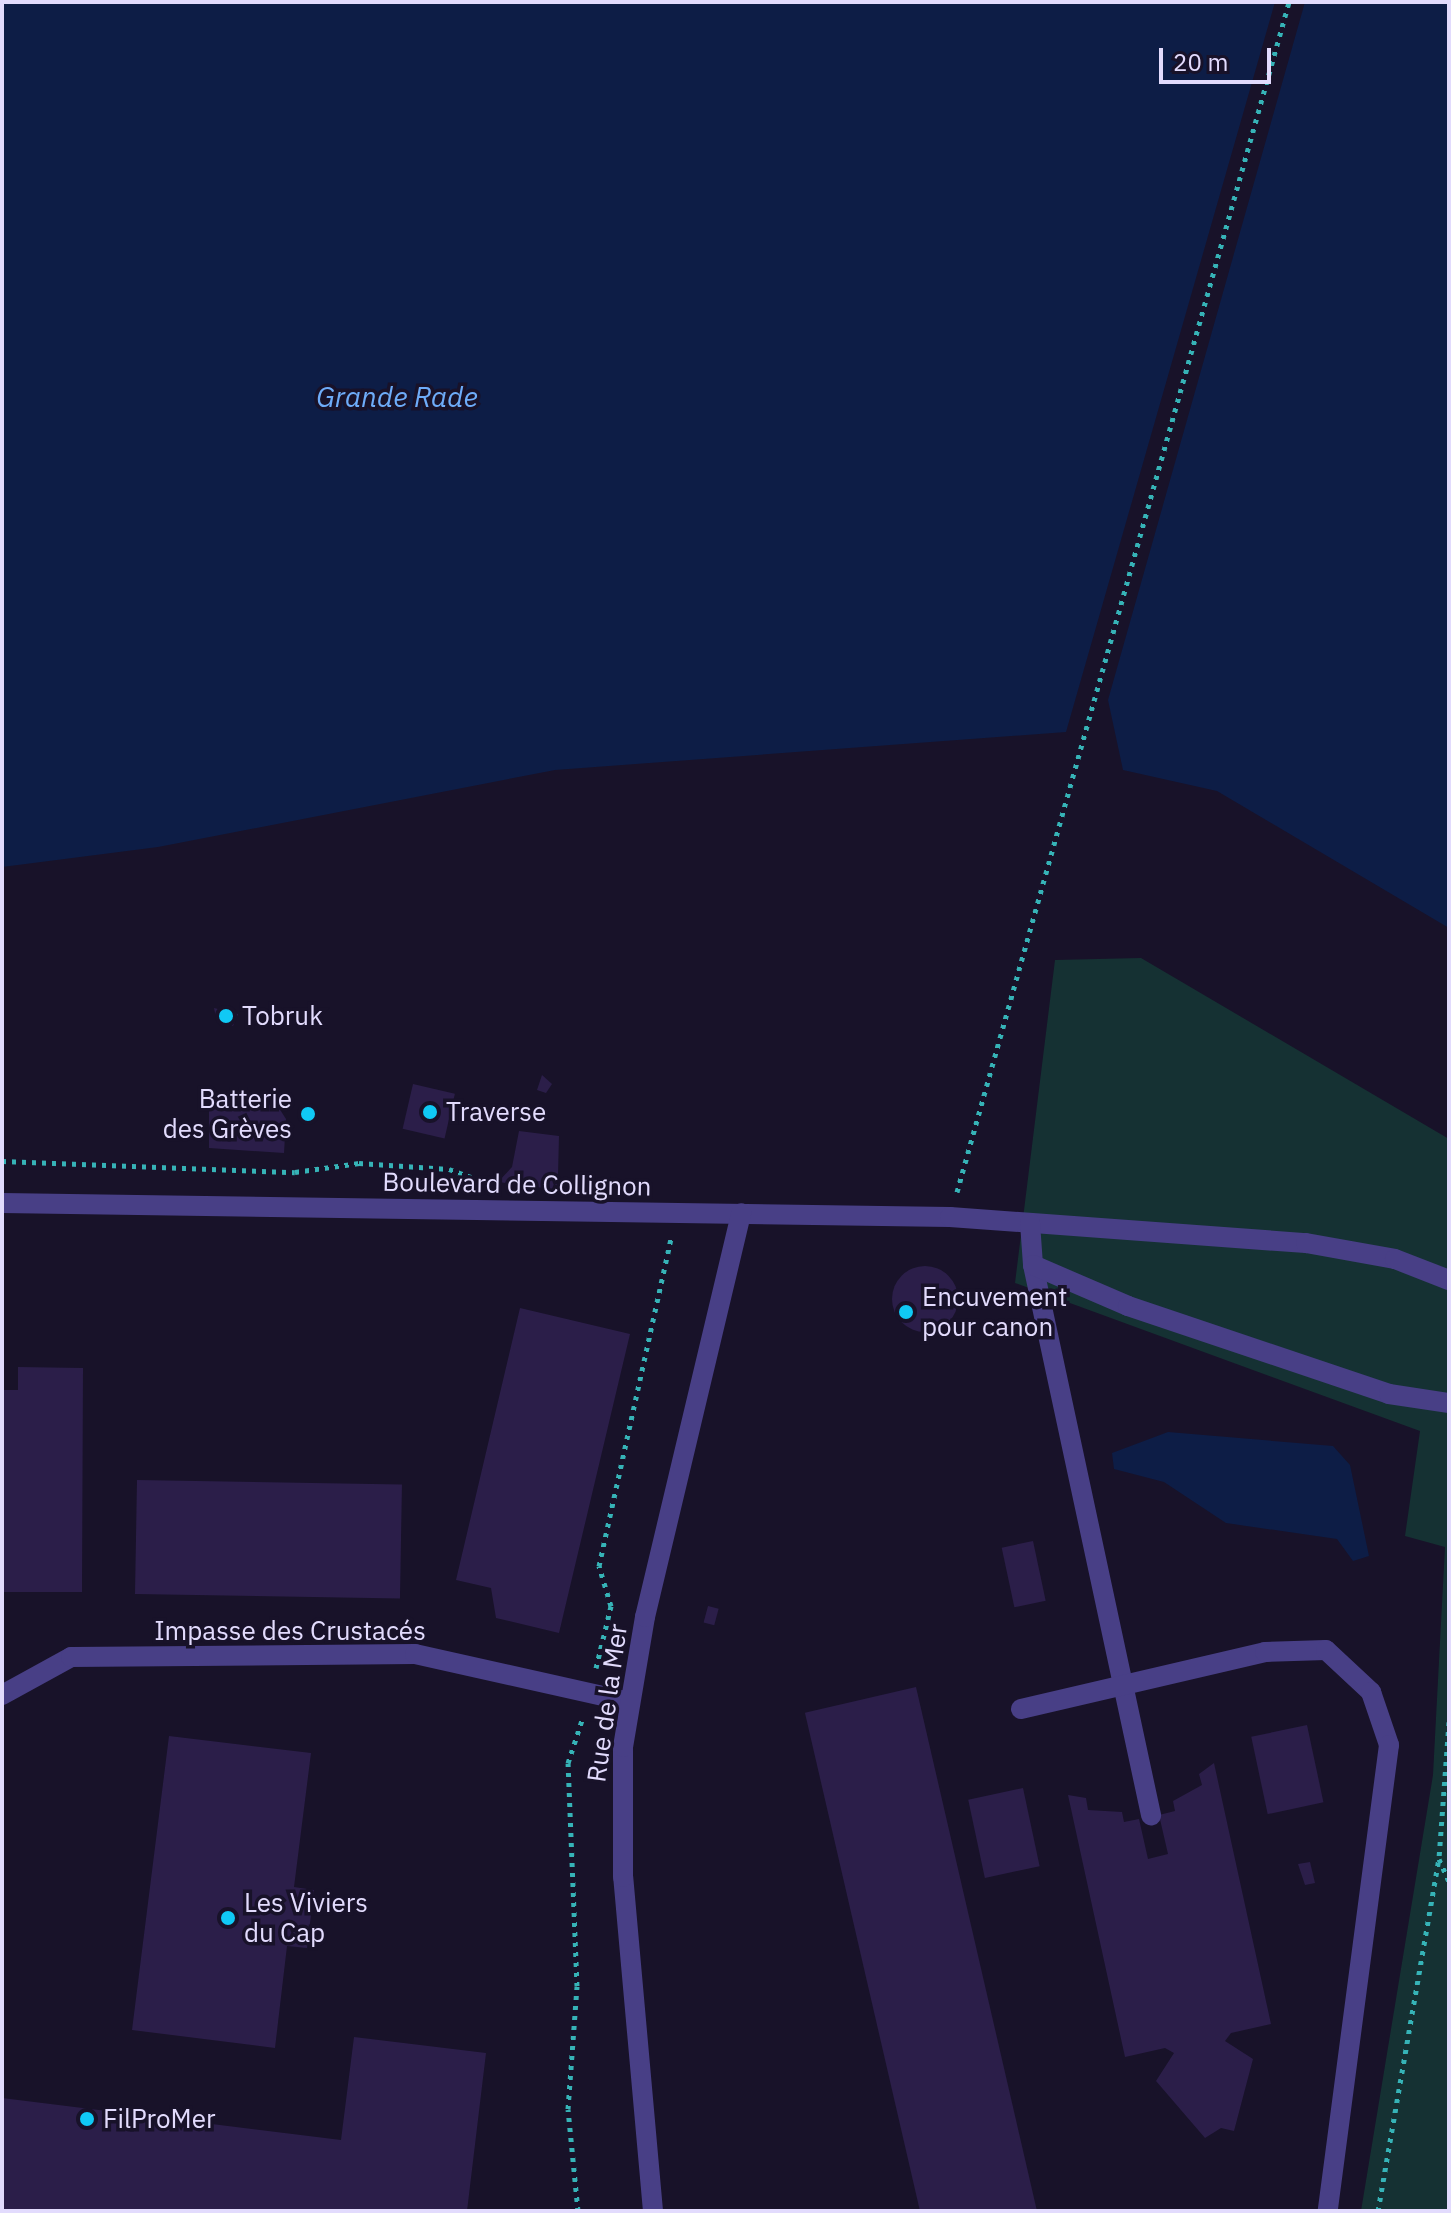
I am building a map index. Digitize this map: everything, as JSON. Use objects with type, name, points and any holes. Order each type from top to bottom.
[{"type":"street","name":"Boulevard de Collignon","points":[[2,1203],[950,1217],[1306,1243],[1395,1259],[1449,1280]]},
{"type":"street","name":"Rue de la Mer","points":[[653,2211],[623,1877],[621,1785],[630,1702],[741,1213]]},
{"type":"street","points":[[1030,1223],[1033,1265],[1151,1815]]},
{"type":"street","points":[[1033,1265],[1128,1306],[1389,1394],[1449,1403]]},
{"type":"street","points":[[1021,1709],[1265,1652],[1326,1650],[1371,1692],[1389,1745],[1328,2211]]},
{"type":"street","name":"Impasse des Crustacés","points":[[2,1695],[71,1657],[415,1654],[630,1702]]},
{"type":"path","points":[[950,1217],[1289,2]]},
{"type":"path","points":[[2,1161],[295,1172],[359,1163],[449,1169],[486,1183]]},
{"type":"path","points":[[601,1651],[611,1606],[599,1566],[677,1212]]},
{"type":"path","points":[[1378,2211],[1439,1859],[1449,1722]]},
{"type":"path","points":[[578,1732],[568,1763],[577,1986],[568,2052],[578,2211]]},
{"type":"path","points":[[1439,1859],[1449,1881]]},
{"type":"green space","points":[[1141,958],[1449,1139],[1449,2211],[1361,2211],[1433,1775],[1445,1547],[1405,1536],[1420,1431],[1015,1283],[1055,960]]},
{"type":"water","name":"Grande Rade","points":[[2,2],[1275,2],[1066,732],[555,770],[158,847],[2,867]]},
{"type":"water","points":[[1305,2],[1449,2],[1449,928],[1217,791],[1123,770],[1108,700]]},
{"type":"water","points":[[1168,1432],[1333,1446],[1350,1465],[1369,1556],[1353,1561],[1337,1539],[1226,1523],[1164,1482],[1114,1469],[1112,1453]]},
{"type":"building","name":"Tobruk","points":[[214,1008],[238,1014],[233,1026],[216,1018]]},
{"type":"building","points":[[542,1075],[552,1084],[546,1093],[537,1090]]},
{"type":"building","name":"Traverse","points":[[413,1084],[455,1094],[445,1138],[403,1129]]},
{"type":"building","points":[[219,1102],[277,1105],[286,1119],[284,1153],[209,1148],[209,1109]]},
{"type":"building","points":[[519,1131],[559,1136],[558,1175],[567,1191],[498,1182],[512,1167]]},
{"type":"building","points":[[925,1266],[938,1269],[948,1276],[955,1286],[958,1299],[955,1312],[948,1322],[938,1329],[925,1332],[912,1329],[902,1322],[895,1312],[892,1299],[895,1286],[902,1276],[912,1269]]},
{"type":"building","points":[[520,1308],[630,1334],[559,1633],[496,1618],[491,1588],[456,1580]]},
{"type":"building","points":[[18,1367],[83,1368],[82,1592],[2,1592],[2,1390],[18,1390]]},
{"type":"building","points":[[137,1480],[402,1485],[400,1599],[135,1594]]},
{"type":"building","points":[[1033,1541],[1046,1601],[1014,1607],[1002,1548]]},
{"type":"building","points":[[708,1606],[719,1609],[714,1625],[704,1622]]},
{"type":"building","points":[[916,1687],[1037,2210],[920,2211],[805,1713]]},
{"type":"building","points":[[1307,1725],[1323,1802],[1268,1814],[1251,1737]]},
{"type":"building","name":"Les Viviers du Cap","points":[[169,1736],[311,1753],[294,1887],[314,1890],[307,1948],[287,1946],[275,2048],[132,2030]]},
{"type":"building","points":[[1214,1763],[1271,2024],[1231,2033],[1225,2041],[1253,2059],[1234,2131],[1221,2128],[1205,2138],[1156,2081],[1174,2053],[1165,2048],[1125,2057],[1068,1795],[1086,1798],[1088,1810],[1122,1812],[1124,1822],[1139,1819],[1148,1859],[1168,1854],[1159,1815],[1175,1811],[1173,1801],[1202,1785],[1199,1774]]},
{"type":"building","points":[[1023,1788],[1040,1866],[985,1878],[968,1800]]},
{"type":"building","points":[[1310,1862],[1315,1883],[1305,1885],[1298,1864]]},
{"type":"building","name":"FilProMer","points":[[354,2037],[486,2053],[467,2211],[2,2211],[2,2098],[341,2140]]},
{"type":"place","name":"Tobruk","points":[[226,1016]]},
{"type":"place","name":"Traverse","points":[[430,1112]]},
{"type":"place","name":"Batterie des Grèves","points":[[308,1114]]},
{"type":"place","name":"Encuvement pour canon","points":[[906,1312]]},
{"type":"place","name":"Les Viviers du Cap","points":[[228,1918]]},
{"type":"place","name":"FilProMer","points":[[87,2119]]}]
